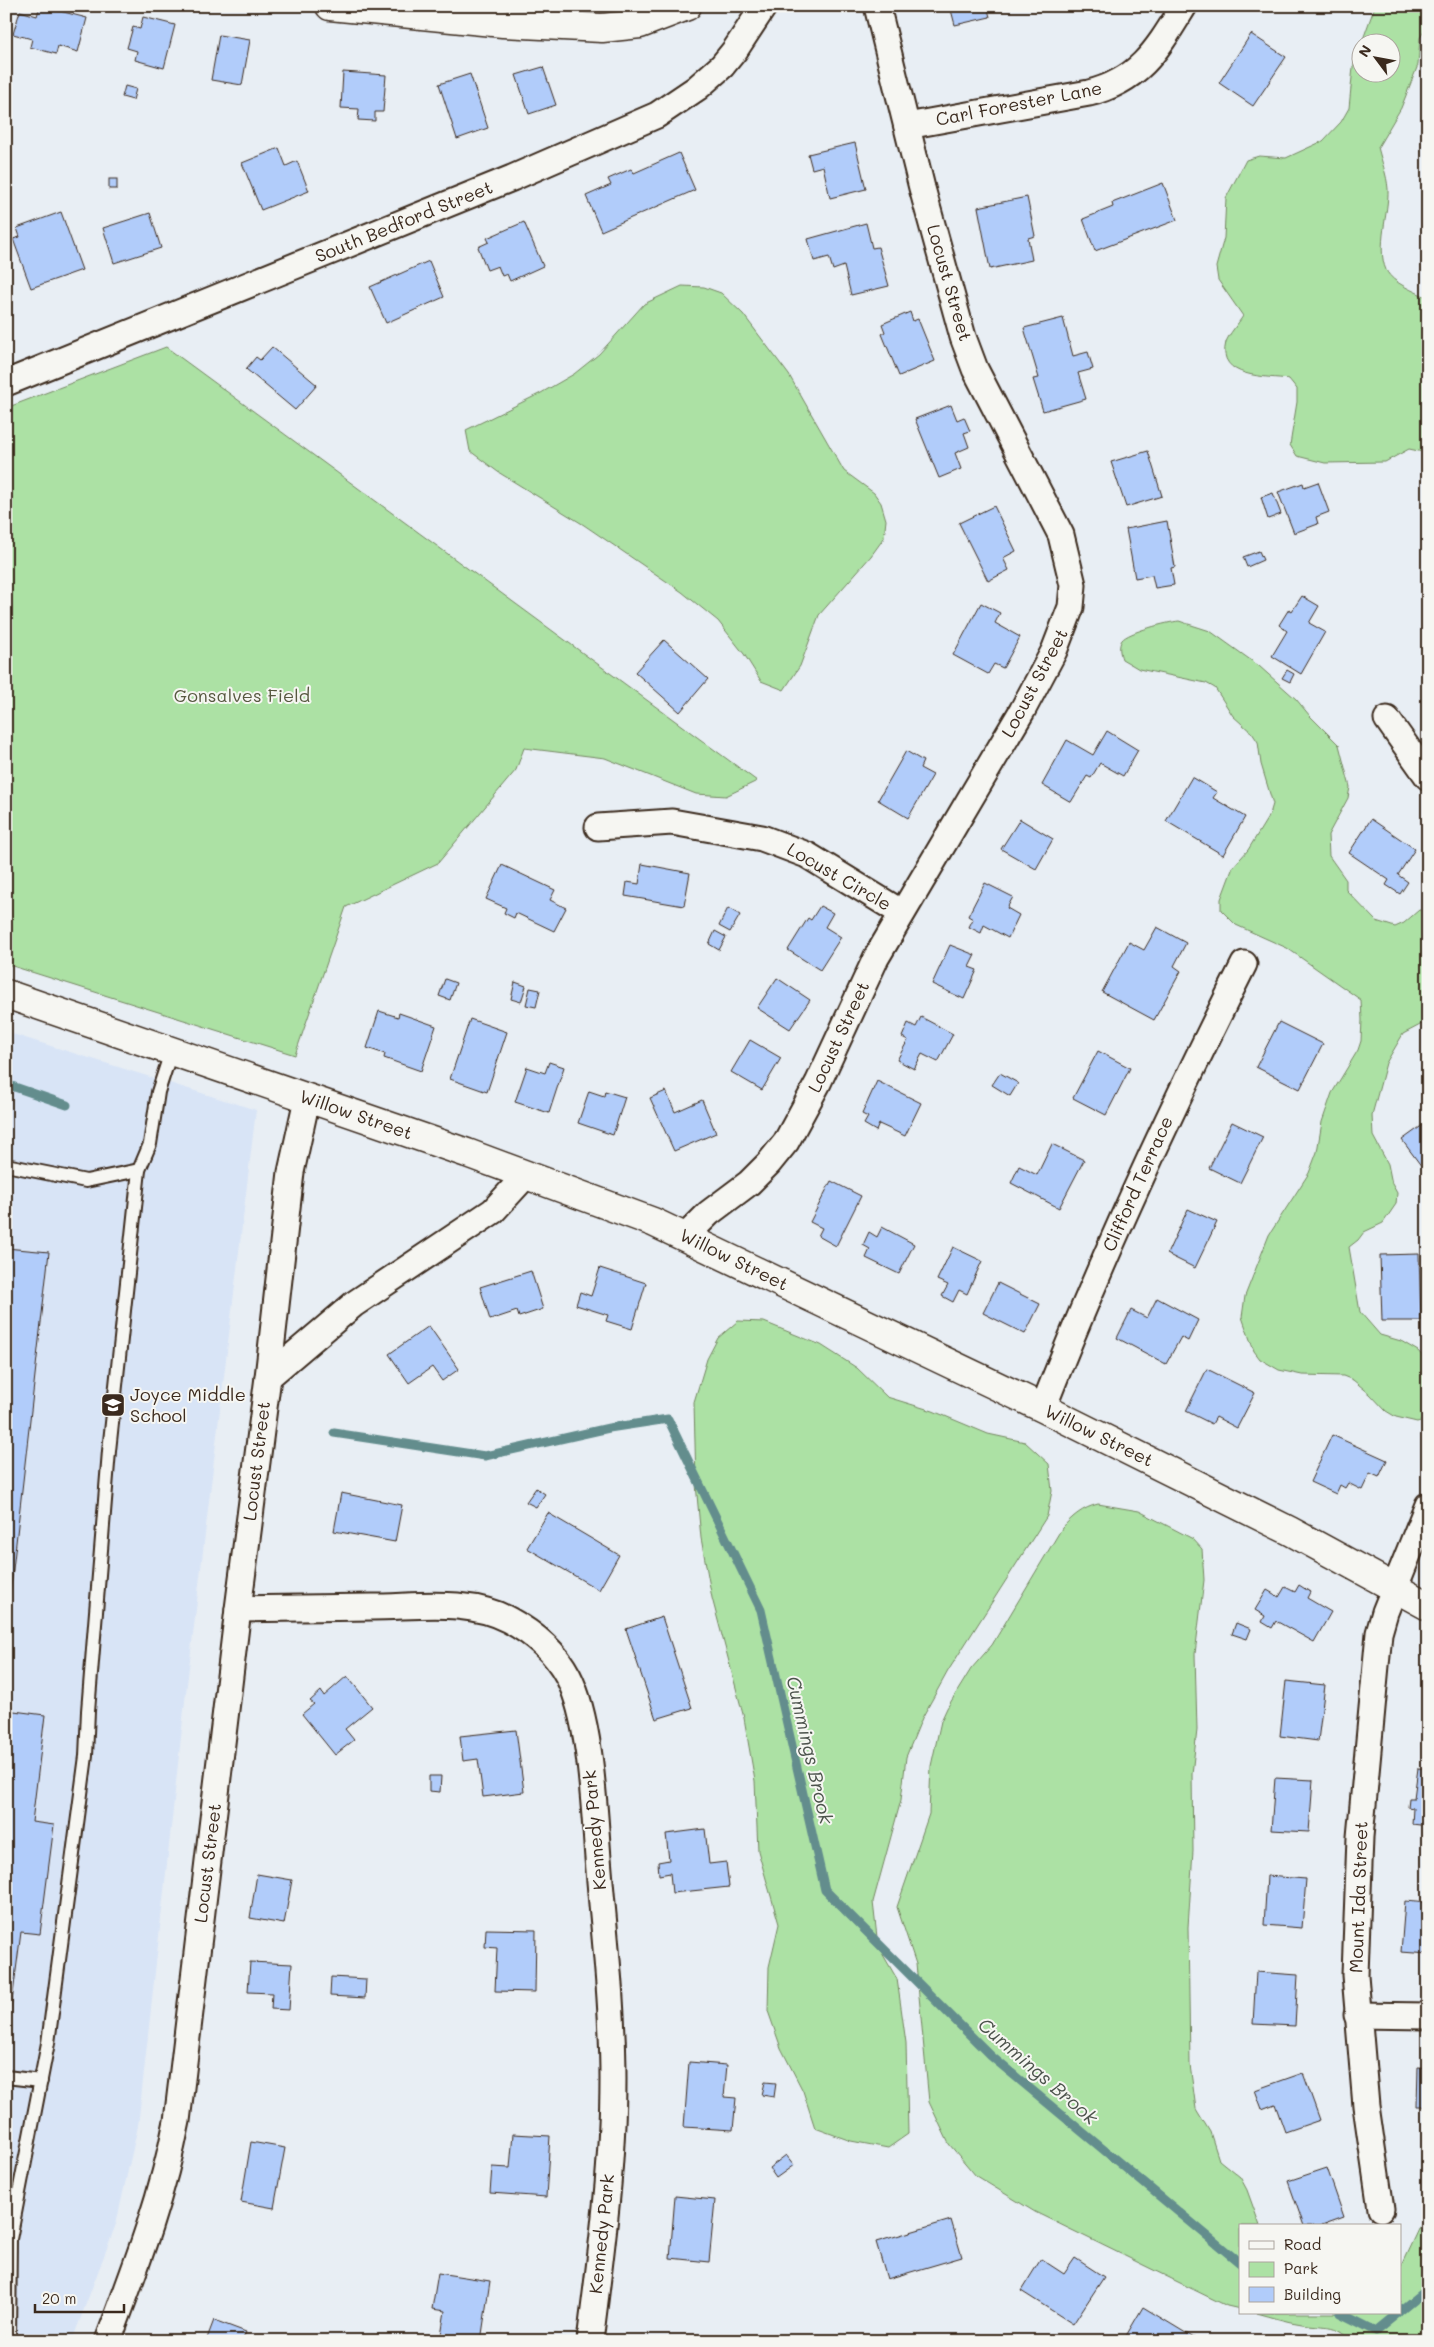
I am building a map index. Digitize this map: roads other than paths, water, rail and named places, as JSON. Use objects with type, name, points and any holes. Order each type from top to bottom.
[{"type":"street","points":[[330,6],[504,14],[593,28],[627,26],[651,20],[687,6]]},
{"type":"street","name":"South Bedford Street","points":[[6,382],[512,178],[657,115],[697,88],[722,66],[764,6]]},
{"type":"street","name":"Locust Street","points":[[685,1237],[709,1213],[749,1183],[769,1163],[786,1142],[804,1112],[859,992],[902,913],[1022,711],[1054,651],[1067,622],[1073,585],[1065,549],[1054,521],[975,369],[952,304],[877,6]]},
{"type":"street","name":"Carl Forester Lane","points":[[907,126],[1089,93],[1111,86],[1130,76],[1147,62],[1158,49],[1184,6]]},
{"type":"street","points":[[1387,718],[1428,777]]},
{"type":"street","name":"Locust Circle","points":[[598,828],[672,822],[762,838],[807,855],[902,913]]},
{"type":"street","name":"Clifford Terrace","points":[[1042,1408],[1075,1326],[1153,1150],[1244,964]]},
{"type":"street","name":"Willow Street","points":[[6,994],[526,1174],[653,1222],[1042,1408],[1290,1531],[1428,1606]]},
{"type":"street","name":"Locust Street","points":[[108,2341],[150,2229],[168,2165],[184,2081],[238,1609],[268,1377],[291,1172],[307,1098]]},
{"type":"street","name":"Locust Street","points":[[268,1377],[354,1304],[492,1211],[526,1174]]},
{"type":"street","name":"Mount Ida Street","points":[[1381,2209],[1366,2106],[1357,2015],[1356,1918],[1360,1837],[1379,1633],[1394,1588],[1428,1505]]},
{"type":"street","name":"Kennedy Park","points":[[238,1609],[448,1606],[484,1611],[507,1619],[534,1636],[554,1655],[568,1677],[583,1723],[590,1776],[609,1972],[612,2034],[613,2117],[603,2242],[590,2341]]},
{"type":"street","points":[[1357,2015],[1428,2016]]},
{"type":"lane","points":[[8,2341],[8,2239],[48,2043],[86,1756],[108,1461],[139,1170],[150,1144],[158,1092],[171,1052]]},
{"type":"lane","points":[[6,1165],[86,1181],[139,1170]]},
{"type":"lane","points":[[6,2077],[41,2082]]},
{"type":"waterway","name":"Cummings Brook","points":[[6,1084],[67,1105]]},
{"type":"waterway","name":"Cummings Brook","points":[[334,1433],[485,1456],[609,1428],[668,1419],[761,1610],[825,1890],[991,2056],[1239,2262]]},
{"type":"waterway","name":"Cummings Brook","points":[[1402,2309],[1428,2288]]},
{"type":"waterway","name":"Cummings Brook","points":[[1342,2314],[1376,2331],[1397,2314]]},
{"type":"place","name":"Joyce Middle School","points":[[113,1405]]},
{"type":"park label","name":"Gonsalves Field","points":[[242,696]]}]
